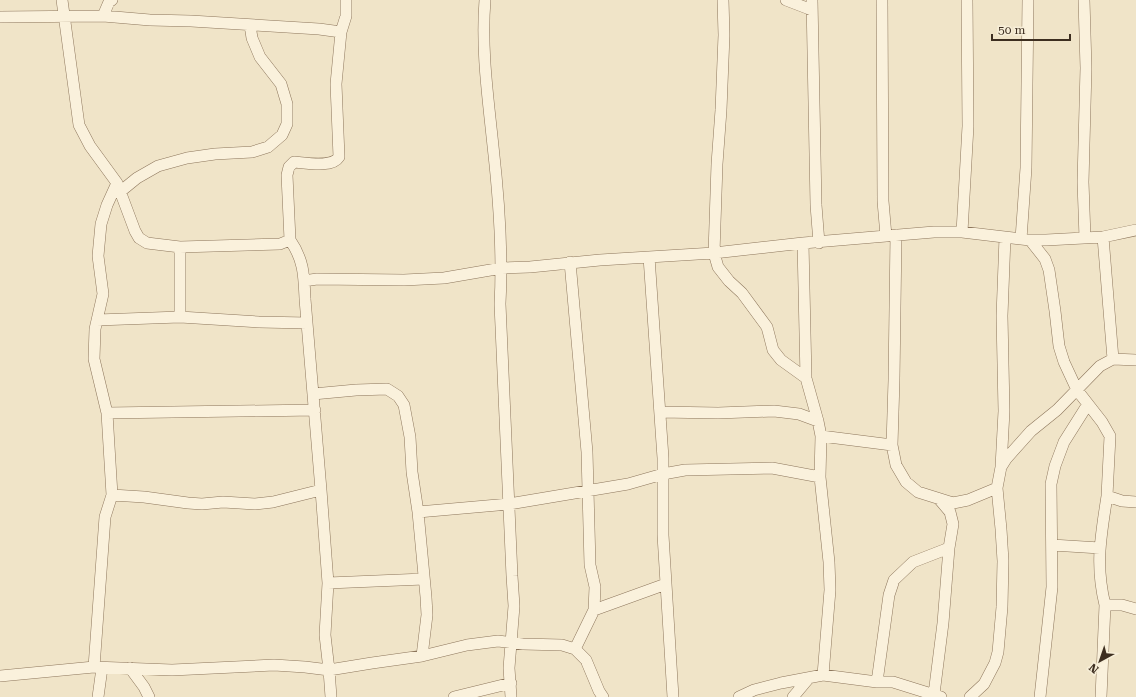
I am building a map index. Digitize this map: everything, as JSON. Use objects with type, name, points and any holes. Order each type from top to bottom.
[{"type":"street","points":[[62,0],[79,125],[90,146],[119,187],[134,231],[140,238],[147,243],[180,247],[280,244],[290,240]]},
{"type":"street","points":[[103,16],[109,2],[112,0]]},
{"type":"street","points":[[331,697],[325,635],[328,583],[315,410],[301,259],[290,240],[287,175],[289,167],[294,162],[330,164],[336,162],[339,157],[336,84],[341,32],[346,16],[346,0]]},
{"type":"street","points":[[484,0],[483,39],[485,71],[501,223],[502,268],[500,304],[514,606],[509,668],[511,697]]},
{"type":"street","points":[[723,0],[724,35],[714,253],[718,267],[729,281],[742,293],[767,327],[773,350],[781,360],[806,378]]},
{"type":"street","points":[[786,0],[812,5],[816,205],[819,243]]},
{"type":"street","points":[[882,0],[883,200],[891,236],[894,380],[892,445],[896,465],[906,482],[918,492],[952,503],[968,500],[996,488]]},
{"type":"street","points":[[962,232],[968,126],[967,0]]},
{"type":"street","points":[[1028,0],[1026,239],[1045,259],[1049,270],[1056,311],[1059,346],[1064,362],[1077,390],[1102,422],[1110,436],[1107,496],[1100,548],[1099,568],[1101,588],[1105,604],[1101,697]]},
{"type":"street","points":[[1084,0],[1086,68],[1083,182],[1084,238]]},
{"type":"street","points":[[0,17],[103,16],[319,29],[341,32]]},
{"type":"street","points":[[98,697],[105,518],[112,495],[107,413],[94,359],[95,329],[104,294],[98,256],[101,224],[107,205],[119,187],[158,166],[187,158],[252,152],[268,147],[282,135],[287,124],[287,104],[281,84],[260,57],[252,38],[250,25]]},
{"type":"street","points":[[304,281],[317,279],[404,280],[444,278],[502,268],[714,253],[803,243],[819,243],[934,232],[962,232],[1026,239],[1103,237],[1136,230]]},
{"type":"street","points":[[970,697],[984,684],[995,662],[998,652],[1002,607],[1003,561],[999,502],[996,488],[1001,466],[1004,411],[1002,316],[1005,237]]},
{"type":"street","points":[[1103,237],[1113,359]]},
{"type":"street","points":[[803,243],[806,378],[821,436],[820,477],[829,562],[830,590],[823,675]]},
{"type":"street","points":[[180,247],[180,317]]},
{"type":"street","points":[[649,257],[660,412],[663,474],[663,536],[673,697]]},
{"type":"street","points":[[570,262],[587,452],[590,565],[595,587],[594,610],[575,649]]},
{"type":"street","points":[[97,320],[180,317],[259,322],[307,323]]},
{"type":"street","points":[[1001,466],[1031,431],[1057,410],[1100,366],[1113,359],[1136,360]]},
{"type":"street","points":[[313,394],[387,389],[398,396],[404,405],[418,512],[427,615],[422,656]]},
{"type":"street","points":[[1040,697],[1052,587],[1050,484],[1064,442],[1088,404]]},
{"type":"street","points":[[107,413],[315,410]]},
{"type":"street","points":[[660,412],[718,413],[774,410],[799,414],[818,421]]},
{"type":"street","points":[[821,436],[892,445]]},
{"type":"street","points":[[418,512],[509,504],[628,484],[663,474],[685,470],[772,468],[820,477]]},
{"type":"street","points":[[112,495],[202,504],[223,502],[255,504],[273,502],[321,490]]},
{"type":"street","points":[[1107,496],[1122,501],[1136,502]]},
{"type":"street","points":[[739,697],[754,690],[780,683],[823,675],[877,682],[893,682],[938,695],[949,548],[953,524],[950,512],[939,499]]},
{"type":"street","points":[[1052,545],[1100,548]]},
{"type":"street","points":[[877,682],[889,595],[894,580],[913,562],[949,548]]},
{"type":"street","points":[[328,583],[424,579]]},
{"type":"street","points":[[594,610],[666,584]]},
{"type":"street","points":[[1105,604],[1122,605],[1136,609]]},
{"type":"street","points":[[0,676],[98,667],[172,670],[274,665],[305,666],[329,670],[372,662],[422,656],[467,645],[498,641],[562,646],[575,649],[586,660],[599,691],[604,697]]},
{"type":"street","points":[[130,668],[144,687],[149,697]]},
{"type":"street","points":[[793,697],[809,678]]},
{"type":"street","points":[[454,697],[511,683]]}]
